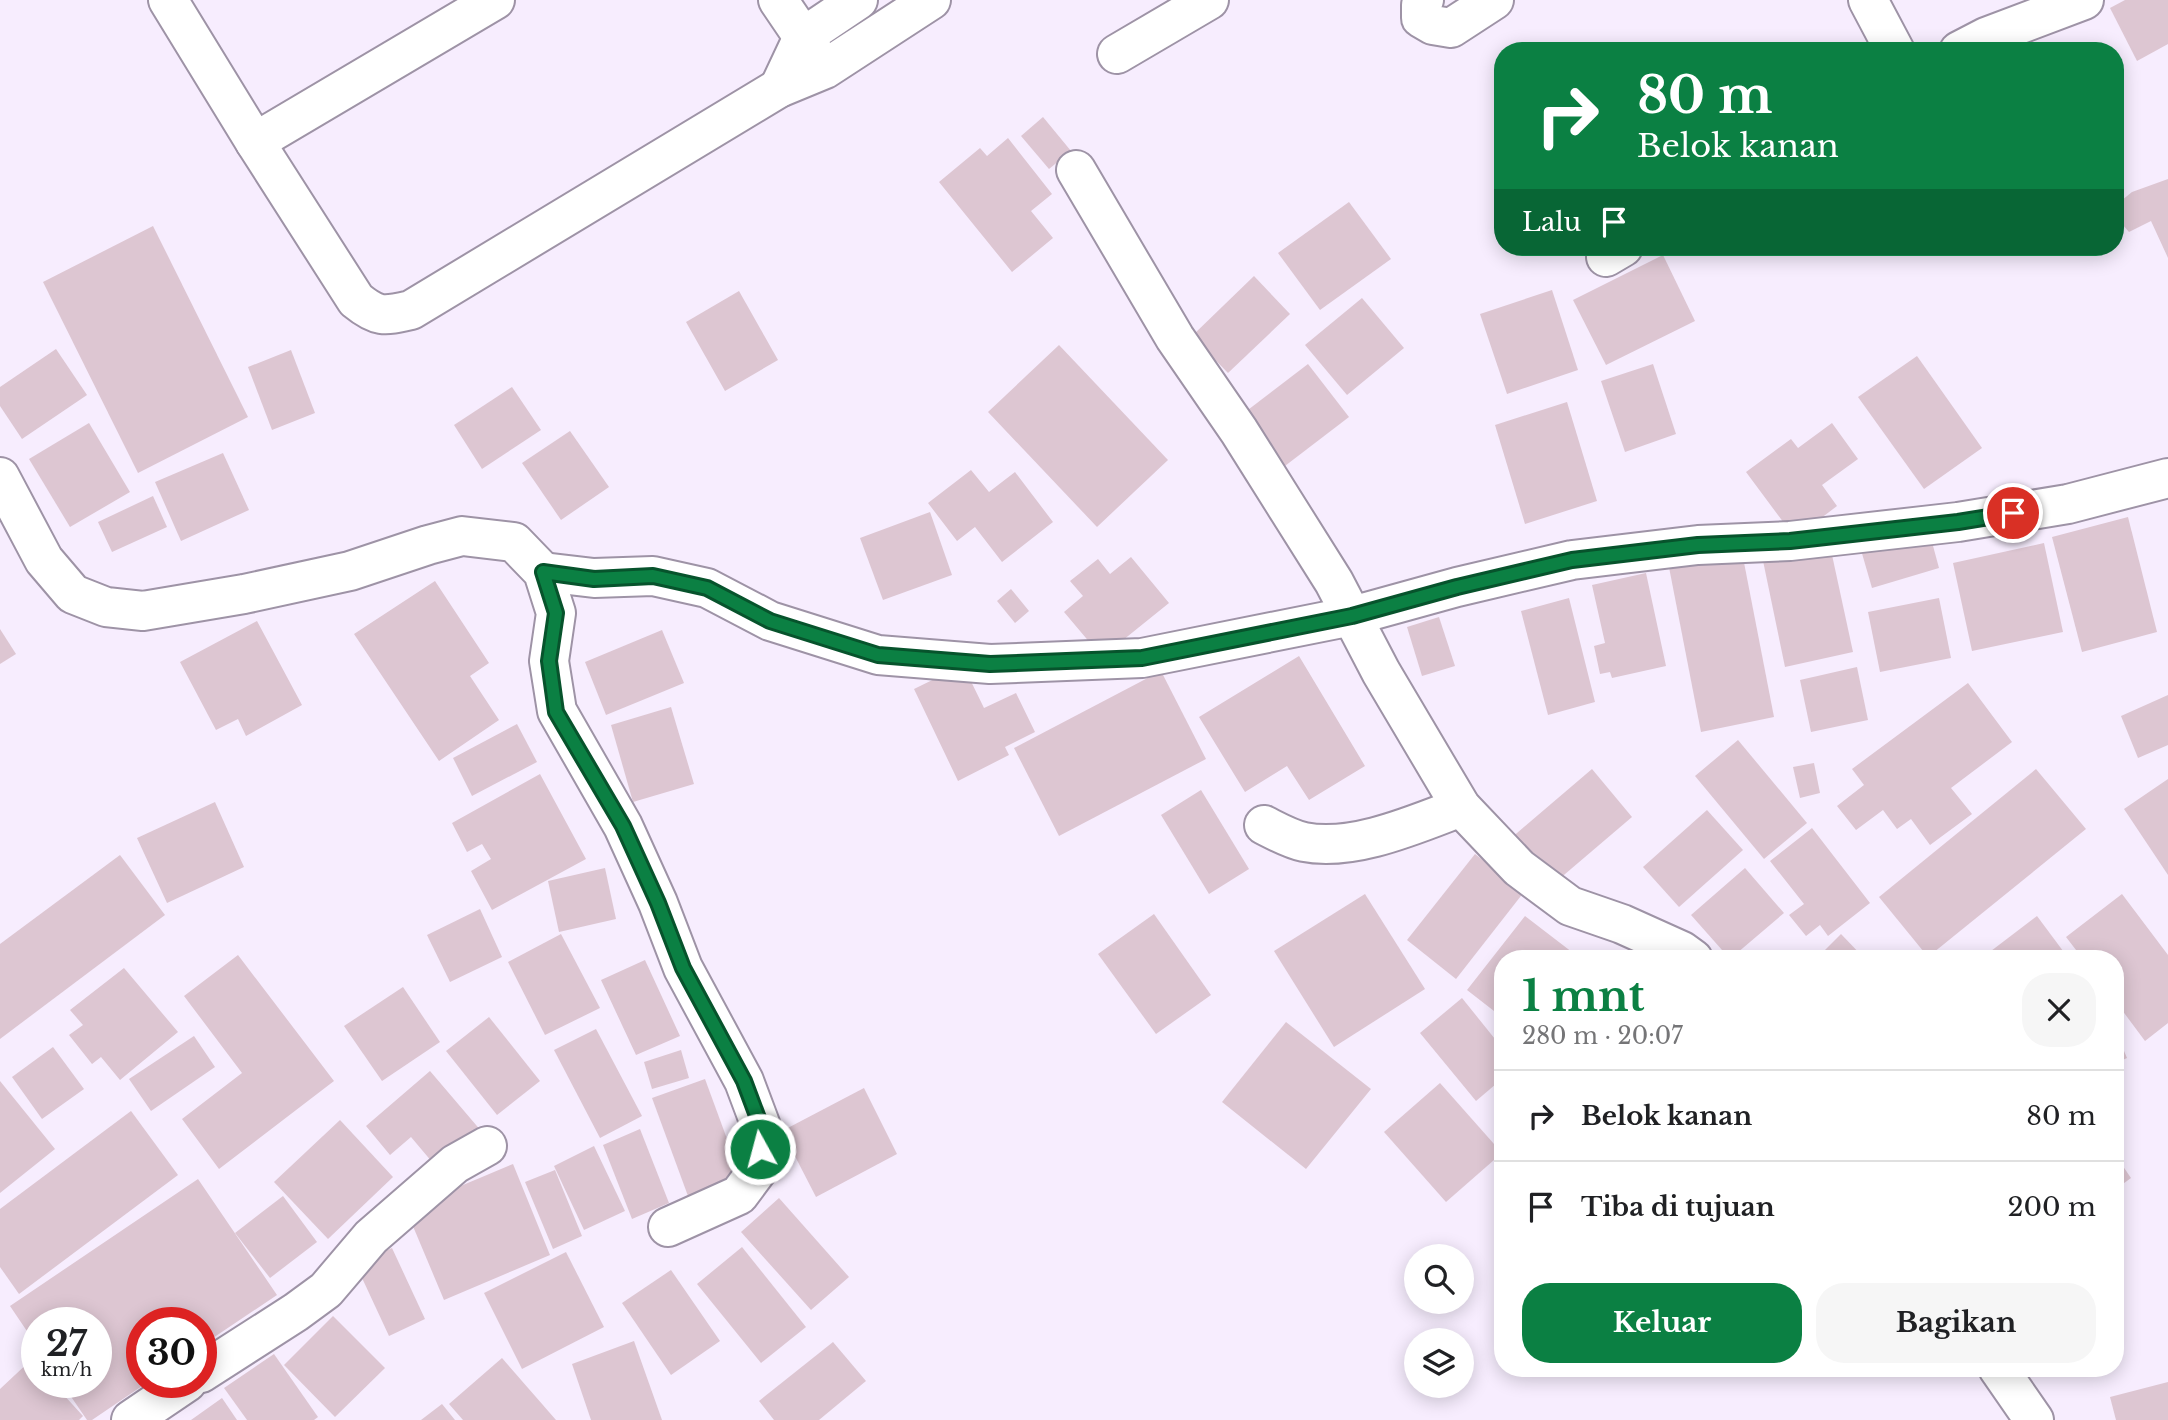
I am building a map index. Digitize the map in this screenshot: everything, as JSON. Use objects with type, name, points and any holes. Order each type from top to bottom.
[{"type":"street","points":[[168,0],[356,300],[370,312],[388,315],[411,310],[779,88],[825,69],[931,0]]},
{"type":"street","points":[[255,142],[495,0]]},
{"type":"street","points":[[778,0],[825,69]]},
{"type":"street","points":[[779,88],[803,37],[858,0]]},
{"type":"street","points":[[1117,54],[1209,0]]},
{"type":"street","points":[[1424,0],[1421,5],[1421,18],[1433,25],[1451,28],[1494,0]]},
{"type":"street","points":[[1868,0],[1890,42]]},
{"type":"street","points":[[1989,42],[2084,0]]},
{"type":"street","points":[[1076,170],[1175,338],[1239,431],[1334,582],[1381,672],[1461,807],[1519,868],[1570,906],[1622,924],[1680,950]]},
{"type":"street","points":[[0,477],[44,559],[73,594],[106,607],[144,611],[244,594],[350,572],[462,536],[514,542],[543,572],[556,613],[549,661],[556,712],[623,826],[658,903],[683,968],[744,1081],[762,1129],[759,1168],[739,1195],[668,1227]]},
{"type":"street","points":[[543,572],[594,579],[653,576],[707,588],[770,621],[878,655],[990,664],[1142,658],[1352,616],[1457,587],[1572,560],[1698,545],[1790,541],[1958,522],[2068,504],[2168,478]]},
{"type":"street","points":[[1264,825],[1304,842],[1332,843],[1402,830],[1461,807]]},
{"type":"street","points":[[217,1363],[326,1290],[371,1237],[455,1164],[487,1146]]},
{"type":"street","points":[[2004,1377],[2034,1420]]},
{"type":"street","points":[[131,1420],[163,1398]]},
{"type":"building","points":[[2125,0],[2168,0],[2168,44],[2137,61],[2110,8]]},
{"type":"building","points":[[1043,117],[1071,151],[1049,169],[1021,136]]},
{"type":"building","points":[[1008,138],[1052,194],[1031,211],[1053,238],[1012,272],[939,182],[980,148],[987,156]]},
{"type":"building","points":[[2168,179],[2168,258],[2151,221],[2129,232],[2124,226],[2124,198],[2132,192]]},
{"type":"building","points":[[1349,202],[1391,259],[1320,310],[1278,253]]},
{"type":"building","points":[[153,226],[248,417],[138,473],[43,282]]},
{"type":"building","points":[[1663,256],[1695,321],[1606,365],[1573,300]]},
{"type":"building","points":[[1254,276],[1290,314],[1228,373],[1192,336]]},
{"type":"building","points":[[1552,290],[1578,370],[1507,394],[1480,314]]},
{"type":"building","points":[[739,291],[778,360],[725,391],[686,322]]},
{"type":"building","points":[[1362,298],[1404,348],[1347,395],[1305,345]]},
{"type":"building","points":[[1059,345],[1168,460],[1097,527],[988,412]]},
{"type":"building","points":[[56,349],[87,395],[22,439],[0,406],[0,387]]},
{"type":"building","points":[[291,350],[315,413],[272,430],[248,367]]},
{"type":"building","points":[[1917,356],[1982,448],[1924,489],[1858,397]]},
{"type":"building","points":[[1308,364],[1349,417],[1281,469],[1240,416]]},
{"type":"building","points":[[1653,364],[1676,434],[1625,452],[1601,381]]},
{"type":"building","points":[[512,387],[541,430],[482,469],[454,425]]},
{"type":"building","points":[[1567,402],[1597,501],[1525,524],[1495,425]]},
{"type":"building","points":[[89,423],[130,492],[70,527],[29,459]]},
{"type":"building","points":[[1832,423],[1858,459],[1822,485],[1837,506],[1795,538],[1746,472],[1791,439],[1798,448]]},
{"type":"building","points":[[570,431],[609,487],[561,520],[522,463]]},
{"type":"building","points":[[223,453],[249,510],[181,541],[155,482]]},
{"type":"building","points":[[971,470],[989,492],[1015,472],[1053,522],[1002,562],[975,527],[957,541],[928,503]]},
{"type":"building","points":[[153,496],[167,527],[112,552],[98,522]]},
{"type":"building","points":[[930,512],[952,575],[883,600],[860,538]]},
{"type":"building","points":[[2128,517],[2157,632],[2082,652],[2052,537]]},
{"type":"building","points":[[1929,531],[1939,568],[1872,588],[1861,550]]},
{"type":"building","points":[[1829,541],[1853,652],[1785,667],[1762,556]]},
{"type":"building","points":[[2044,543],[2063,632],[1972,651],[1953,563]]},
{"type":"building","points":[[1741,547],[1774,717],[1701,732],[1668,562]]},
{"type":"building","points":[[1131,557],[1169,603],[1102,657],[1064,612],[1083,596],[1070,581],[1098,559],[1110,574]]},
{"type":"building","points":[[1646,573],[1666,666],[1612,678],[1610,672],[1600,674],[1594,646],[1605,643],[1592,585]]},
{"type":"building","points":[[435,581],[489,663],[470,676],[499,720],[439,761],[354,634]]},
{"type":"building","points":[[1011,589],[1029,611],[1015,623],[997,601]]},
{"type":"building","points":[[1569,598],[1595,702],[1548,715],[1521,611]]},
{"type":"building","points":[[1939,598],[1951,658],[1880,672],[1868,612]]},
{"type":"building","points":[[1439,617],[1455,666],[1422,676],[1407,627]]},
{"type":"building","points":[[257,621],[302,705],[246,736],[238,719],[216,730],[180,662]]},
{"type":"building","points":[[0,629],[16,654],[0,664]]},
{"type":"building","points":[[662,630],[684,683],[606,715],[585,662]]},
{"type":"building","points":[[1299,656],[1365,766],[1309,800],[1287,766],[1245,792],[1199,717]]},
{"type":"building","points":[[963,665],[984,708],[1016,693],[1035,732],[1005,747],[1009,755],[958,781],[914,689]]},
{"type":"building","points":[[1857,667],[1868,720],[1811,732],[1800,680]]},
{"type":"building","points":[[1161,671],[1206,759],[1059,836],[1014,748]]},
{"type":"building","points":[[1968,683],[2012,742],[1951,788],[1972,814],[1930,845],[1911,819],[1897,829],[1883,810],[1856,830],[1837,806],[1864,785],[1852,769]]},
{"type":"building","points":[[2168,695],[2168,745],[2138,758],[2121,716]]},
{"type":"building","points":[[671,707],[694,784],[633,802],[611,725]]},
{"type":"building","points":[[517,724],[537,762],[472,796],[453,758]]},
{"type":"building","points":[[1738,740],[1807,823],[1764,859],[1695,776]]},
{"type":"building","points":[[1814,763],[1820,793],[1800,798],[1793,767]]},
{"type":"building","points":[[1592,769],[1632,817],[1551,886],[1510,839]]},
{"type":"building","points":[[2036,769],[2086,829],[1937,950],[1922,950],[1879,897]]},
{"type":"building","points":[[540,774],[586,859],[492,910],[471,871],[491,859],[482,844],[467,852],[452,823]]},
{"type":"building","points":[[2168,779],[2168,875],[2124,809]]},
{"type":"building","points":[[1201,790],[1249,869],[1209,894],[1161,815]]},
{"type":"building","points":[[215,802],[244,867],[167,903],[137,838]]},
{"type":"building","points":[[1707,810],[1743,850],[1679,907],[1643,867]]},
{"type":"building","points":[[1812,828],[1870,903],[1828,936],[1820,925],[1806,936],[1789,915],[1804,904],[1770,861]]},
{"type":"building","points":[[1475,854],[1524,892],[1456,979],[1407,940]]},
{"type":"building","points":[[120,855],[165,915],[0,1039],[0,944]]},
{"type":"building","points":[[605,868],[616,919],[559,932],[548,881]]},
{"type":"building","points":[[1745,868],[1784,913],[1741,950],[1722,950],[1691,915]]},
{"type":"building","points":[[1365,894],[1425,989],[1334,1047],[1274,951]]},
{"type":"building","points":[[2122,894],[2168,955],[2168,1023],[2145,1041],[2124,1013],[2124,950],[2076,950],[2066,937]]},
{"type":"building","points":[[480,909],[502,957],[450,982],[427,935]]},
{"type":"building","points":[[1154,914],[1211,995],[1156,1034],[1098,954]]},
{"type":"building","points":[[1525,916],[1569,950],[1498,950]]},
{"type":"building","points":[[2037,916],[2062,950],[1992,950]]},
{"type":"building","points":[[561,934],[600,1008],[545,1035],[508,962]]},
{"type":"building","points":[[1841,934],[1856,950],[1825,950]]},
{"type":"building","points":[[238,955],[334,1081],[219,1169],[182,1119],[242,1073],[184,996]]},
{"type":"building","points":[[1494,956],[1494,1011],[1467,990]]},
{"type":"building","points":[[645,960],[680,1036],[636,1055],[601,980]]},
{"type":"building","points":[[124,968],[178,1032],[120,1080],[101,1057],[92,1064],[69,1035],[83,1025],[70,1010]]},
{"type":"building","points":[[403,987],[440,1042],[382,1081],[344,1026]]},
{"type":"building","points":[[1462,998],[1494,1038],[1494,1086],[1476,1101],[1420,1033]]},
{"type":"building","points":[[489,1017],[540,1081],[497,1115],[446,1051]]},
{"type":"building","points":[[1286,1022],[1371,1089],[1306,1169],[1222,1102]]},
{"type":"building","points":[[596,1029],[642,1116],[600,1138],[554,1050]]},
{"type":"building","points":[[194,1036],[215,1067],[151,1111],[129,1079]]},
{"type":"building","points":[[53,1047],[84,1089],[42,1119],[12,1077]]},
{"type":"building","points":[[681,1050],[689,1078],[652,1089],[644,1062]]},
{"type":"building","points":[[430,1071],[482,1132],[438,1169],[411,1137],[390,1155],[366,1126]]},
{"type":"building","points":[[705,1079],[741,1177],[688,1196],[652,1098]]},
{"type":"building","points":[[0,1081],[55,1149],[0,1193]]},
{"type":"building","points":[[1440,1083],[1494,1144],[1494,1160],[1446,1202],[1384,1132]]},
{"type":"building","points":[[864,1088],[897,1154],[816,1197],[782,1131]]},
{"type":"building","points":[[131,1111],[178,1175],[19,1294],[0,1267],[0,1209]]},
{"type":"building","points":[[340,1120],[393,1177],[328,1239],[274,1182]]},
{"type":"building","points":[[640,1129],[669,1203],[632,1219],[603,1145]]},
{"type":"building","points":[[594,1146],[625,1211],[584,1230],[554,1166]]},
{"type":"building","points":[[513,1164],[550,1255],[444,1300],[407,1212]]},
{"type":"building","points":[[2124,1168],[2131,1178],[2124,1183]]},
{"type":"building","points":[[555,1170],[582,1236],[553,1249],[525,1182]]},
{"type":"building","points":[[198,1179],[277,1295],[217,1335],[217,1307],[126,1307],[126,1397],[92,1420],[87,1420],[72,1398],[112,1398],[112,1307],[21,1307],[21,1322],[10,1306]]},
{"type":"building","points":[[283,1196],[317,1242],[270,1278],[235,1233]]},
{"type":"building","points":[[779,1198],[849,1277],[811,1310],[741,1232]]},
{"type":"building","points":[[742,1247],[806,1327],[761,1363],[697,1284]]},
{"type":"building","points":[[392,1248],[425,1319],[389,1336],[356,1265]]},
{"type":"building","points":[[566,1252],[604,1327],[522,1369],[484,1293]]},
{"type":"building","points":[[671,1270],[720,1341],[671,1375],[622,1303]]},
{"type":"building","points":[[333,1316],[385,1368],[335,1417],[284,1365]]},
{"type":"building","points":[[634,1341],[662,1420],[591,1420],[572,1364]]},
{"type":"building","points":[[833,1342],[866,1381],[819,1420],[774,1420],[759,1401]]},
{"type":"building","points":[[274,1354],[318,1417],[314,1420],[247,1420],[224,1388]]},
{"type":"building","points":[[502,1358],[556,1420],[463,1420],[449,1404]]},
{"type":"building","points":[[21,1369],[21,1398],[67,1398],[83,1416],[79,1420],[0,1420],[0,1389]]},
{"type":"building","points":[[2168,1382],[2168,1420],[2116,1420],[2110,1397]]},
{"type":"building","points":[[222,1398],[237,1420],[191,1420]]},
{"type":"building","points":[[442,1404],[455,1420],[421,1420]]},
{"type":"route","points":[[760,1149],[762,1129],[744,1081],[683,968],[658,903],[623,826],[556,712],[549,661],[556,613],[543,572],[594,579],[653,576],[707,588],[770,621],[878,655],[990,664],[1142,658],[1352,616],[1457,587],[1572,560],[1698,545],[1790,541],[2013,513]]}]
